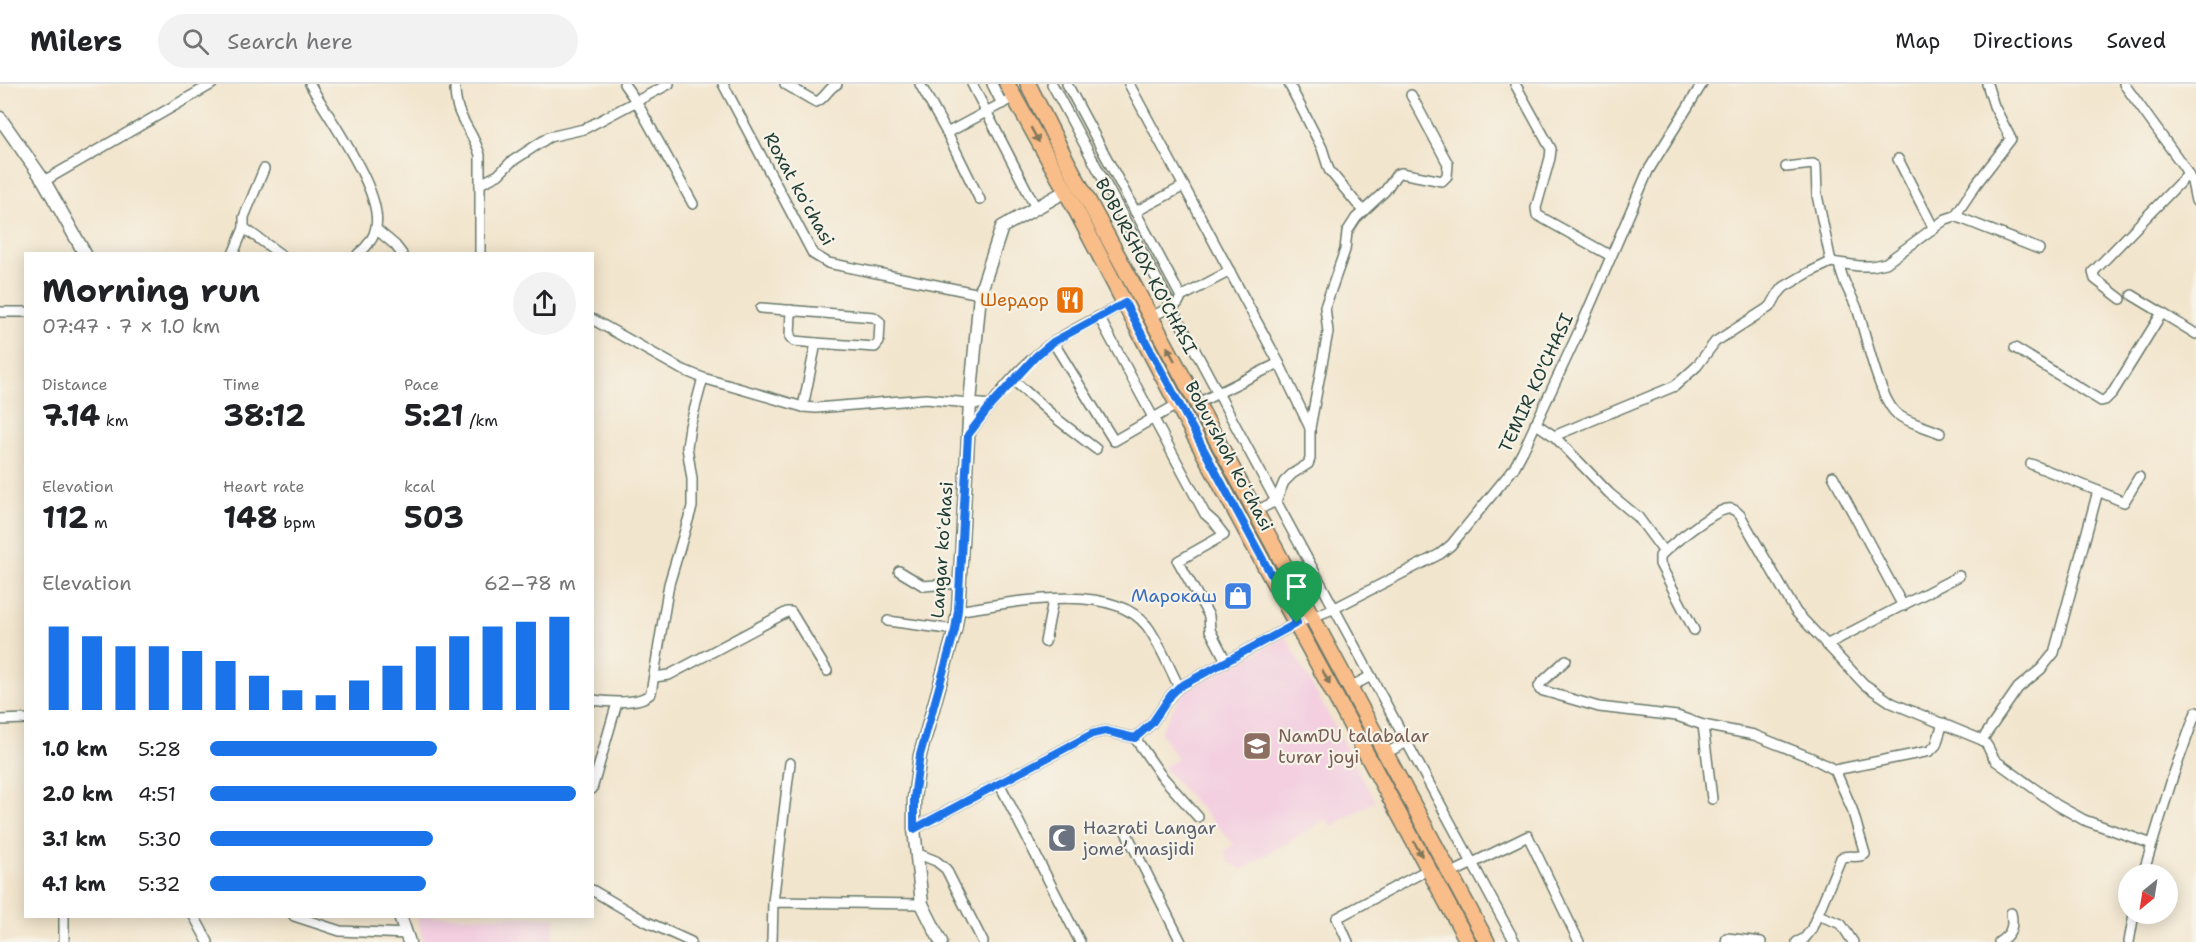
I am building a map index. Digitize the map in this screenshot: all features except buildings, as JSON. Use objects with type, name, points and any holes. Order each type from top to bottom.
[{"type":"main road","name":"BOBURSHOX KO'CHASI","points":[[1028,84],[1487,942]]},
{"type":"main road","name":"Boburshoh koʻchasi","points":[[1008,95],[1066,191],[1468,942]]},
{"type":"street","points":[[44,181],[212,84]]},
{"type":"street","points":[[310,84],[355,159],[369,188],[377,219],[376,229],[371,241],[360,252]]},
{"type":"street","points":[[455,84],[457,110],[472,134],[480,155],[480,252]]},
{"type":"street","points":[[624,84],[636,101],[693,204]]},
{"type":"street","points":[[480,184],[498,175],[512,162],[549,137],[584,129],[669,84]]},
{"type":"street","name":"Roxat koʻchasi","points":[[723,84],[813,254],[828,263],[981,294]]},
{"type":"street","points":[[785,84],[816,102],[837,84]]},
{"type":"street","points":[[920,84],[980,200]]},
{"type":"street","points":[[972,84],[1036,208]]},
{"type":"street","points":[[947,133],[987,112],[1008,95],[992,84]]},
{"type":"street","points":[[1037,100],[1054,87],[1067,84],[1181,297]]},
{"type":"street","points":[[1129,84],[1279,363],[1311,428]]},
{"type":"street","points":[[1289,84],[1322,148],[1329,170],[1363,211]]},
{"type":"street","points":[[1515,84],[1551,149],[1536,208],[1537,215],[1611,256]]},
{"type":"street","name":"TEMIR KO'CHASI","points":[[1179,687],[1297,623],[1333,609],[1440,554],[1451,545],[1514,468],[1579,331],[1648,171],[1702,84]]},
{"type":"street","points":[[1955,216],[1977,183],[2012,139],[1994,106],[1987,84]]},
{"type":"street","points":[[2124,84],[2192,178],[2196,201]]},
{"type":"street","points":[[1054,87],[1333,609],[1515,942]]},
{"type":"street","points":[[1256,511],[1276,501],[1284,482],[1308,464],[1311,452],[1311,428],[1328,332],[1325,307],[1345,250],[1347,232],[1363,211],[1385,191],[1397,174],[1442,181],[1447,176],[1448,164],[1411,95]]},
{"type":"street","points":[[0,118],[44,181],[84,252]]},
{"type":"street","points":[[1898,159],[1934,229]]},
{"type":"street","points":[[1786,167],[1813,164],[1816,166],[1817,195],[1835,263],[1857,308],[1878,380],[1893,410],[1899,416],[1940,433]]},
{"type":"street","points":[[234,252],[244,228],[244,217],[264,169]]},
{"type":"street","points":[[2121,299],[2095,279],[2093,272],[2192,178]]},
{"type":"street","points":[[1135,212],[1184,186]]},
{"type":"street","name":"Langar koʻchasi","points":[[941,942],[922,904],[914,829],[914,798],[920,755],[955,630],[958,610],[970,402],[981,294],[1002,227],[1066,191]]},
{"type":"street","points":[[1554,436],[1664,393],[1675,386],[1697,366],[1715,342],[1771,306],[1784,288],[1835,263],[1872,266],[1886,263],[1951,216],[2039,249]]},
{"type":"street","points":[[244,228],[277,252]]},
{"type":"street","points":[[376,229],[396,245],[401,252]]},
{"type":"street","points":[[1151,317],[1178,303],[1181,297],[1230,271]]},
{"type":"street","points":[[2132,295],[2196,334]]},
{"type":"street","points":[[968,435],[991,405],[1036,356],[1053,342],[1125,303]]},
{"type":"street","points":[[760,308],[791,310],[873,317],[880,322],[879,342],[876,347],[794,341],[790,337],[791,310]]},
{"type":"street","points":[[0,312],[24,312]]},
{"type":"street","points":[[2015,348],[2101,401],[2113,392],[2162,314]]},
{"type":"street","points":[[1099,317],[1205,514],[1224,535],[1178,561],[1209,616],[1210,630],[1226,661]]},
{"type":"street","points":[[594,320],[681,369],[703,378],[803,407],[816,408],[926,399],[991,405]]},
{"type":"street","points":[[1053,342],[1114,441],[1178,404]]},
{"type":"street","points":[[803,407],[816,343]]},
{"type":"street","points":[[1198,403],[1279,363]]},
{"type":"street","points":[[594,700],[617,703],[649,697],[669,584],[692,507],[692,479],[687,447],[690,426],[703,378]]},
{"type":"street","points":[[1013,380],[1057,419],[1096,449]]},
{"type":"street","points":[[1535,423],[1554,436],[1609,493],[1638,517],[1664,552]]},
{"type":"street","points":[[2031,464],[2124,502],[2139,477]]},
{"type":"street","points":[[1833,476],[1903,606]]},
{"type":"street","points":[[1982,740],[2018,688],[2041,669],[2054,653],[2098,492]]},
{"type":"street","points":[[1694,630],[1660,564],[1660,556],[1713,514],[1725,509],[1736,511],[1796,612],[1864,684],[1892,703],[1982,740],[1996,761],[2057,805],[2084,820],[2152,844]]},
{"type":"street","points":[[899,571],[924,586],[959,583]]},
{"type":"street","points":[[1826,645],[1959,576]]},
{"type":"street","points":[[1045,642],[1053,600]]},
{"type":"street","points":[[958,610],[1053,600],[1106,602],[1133,613],[1146,626],[1179,687],[1152,723],[1135,738]]},
{"type":"street","points":[[654,677],[669,675],[787,612],[791,612],[827,671]]},
{"type":"street","points":[[888,621],[955,630]]},
{"type":"street","points":[[1566,660],[1541,683],[1540,690],[1599,707],[1677,716],[1703,725],[1754,735],[1812,758],[1835,770],[1930,751],[1936,745],[1943,723]]},
{"type":"street","points":[[1350,687],[1371,676]]},
{"type":"street","points":[[594,782],[617,703]]},
{"type":"street","points":[[2146,864],[2196,712]]},
{"type":"street","points":[[0,720],[24,719]]},
{"type":"street","points":[[1703,725],[1712,799]]},
{"type":"street","points":[[914,829],[1092,734],[1105,731],[1135,738],[1160,774],[1198,816]]},
{"type":"street","points":[[1386,753],[1407,742]]},
{"type":"street","points":[[772,942],[773,902],[790,763]]},
{"type":"street","points":[[1797,942],[1808,935],[1841,858],[1863,855],[1865,850],[1852,809],[1835,770]]},
{"type":"street","points":[[999,783],[1080,942]]},
{"type":"street","points":[[1125,830],[1181,942]]},
{"type":"street","points":[[1450,874],[1528,836],[1579,942]]},
{"type":"street","points":[[916,853],[936,861],[946,869],[983,942]]},
{"type":"street","points":[[1347,942],[1337,918],[1429,869]]},
{"type":"street","points":[[594,891],[643,920],[691,942]]},
{"type":"street","points":[[773,902],[922,904]]},
{"type":"street","points":[[2000,942],[2008,936],[2012,927],[2011,913]]},
{"type":"street","points":[[1818,915],[1841,924],[1852,942]]},
{"type":"street","points":[[64,918],[64,942]]},
{"type":"street","points":[[195,918],[208,942]]},
{"type":"street","points":[[301,918],[350,933],[408,938],[401,918]]},
{"type":"street","points":[[2129,942],[2132,924]]},
{"type":"street","points":[[1726,942],[1730,938],[1761,942]]},
{"type":"shaded area","name":"NamDU talabalar turar joyi","points":[[1286,637],[1375,801],[1332,826],[1326,819],[1242,870],[1229,863],[1225,851],[1234,844],[1163,768],[1177,759],[1160,732],[1183,692]]},
{"type":"shaded area","points":[[417,918],[556,918],[552,942],[423,942]]},
{"type":"place","name":"Шердор","points":[[1070,300]]},
{"type":"place","name":"Марокаш","points":[[1238,596]]},
{"type":"place","name":"NamDU talabalar turar joyi","points":[[1257,746]]},
{"type":"place","name":"Hazrati Langar jome’ masjidi","points":[[1062,838]]},
{"type":"route","points":[[1125,303],[1297,623],[1179,687],[1152,723],[1135,738],[1105,731],[1092,734],[914,829],[914,798],[920,755],[955,630],[958,610],[968,435],[991,405],[1036,356],[1053,342],[1125,303]]}]
